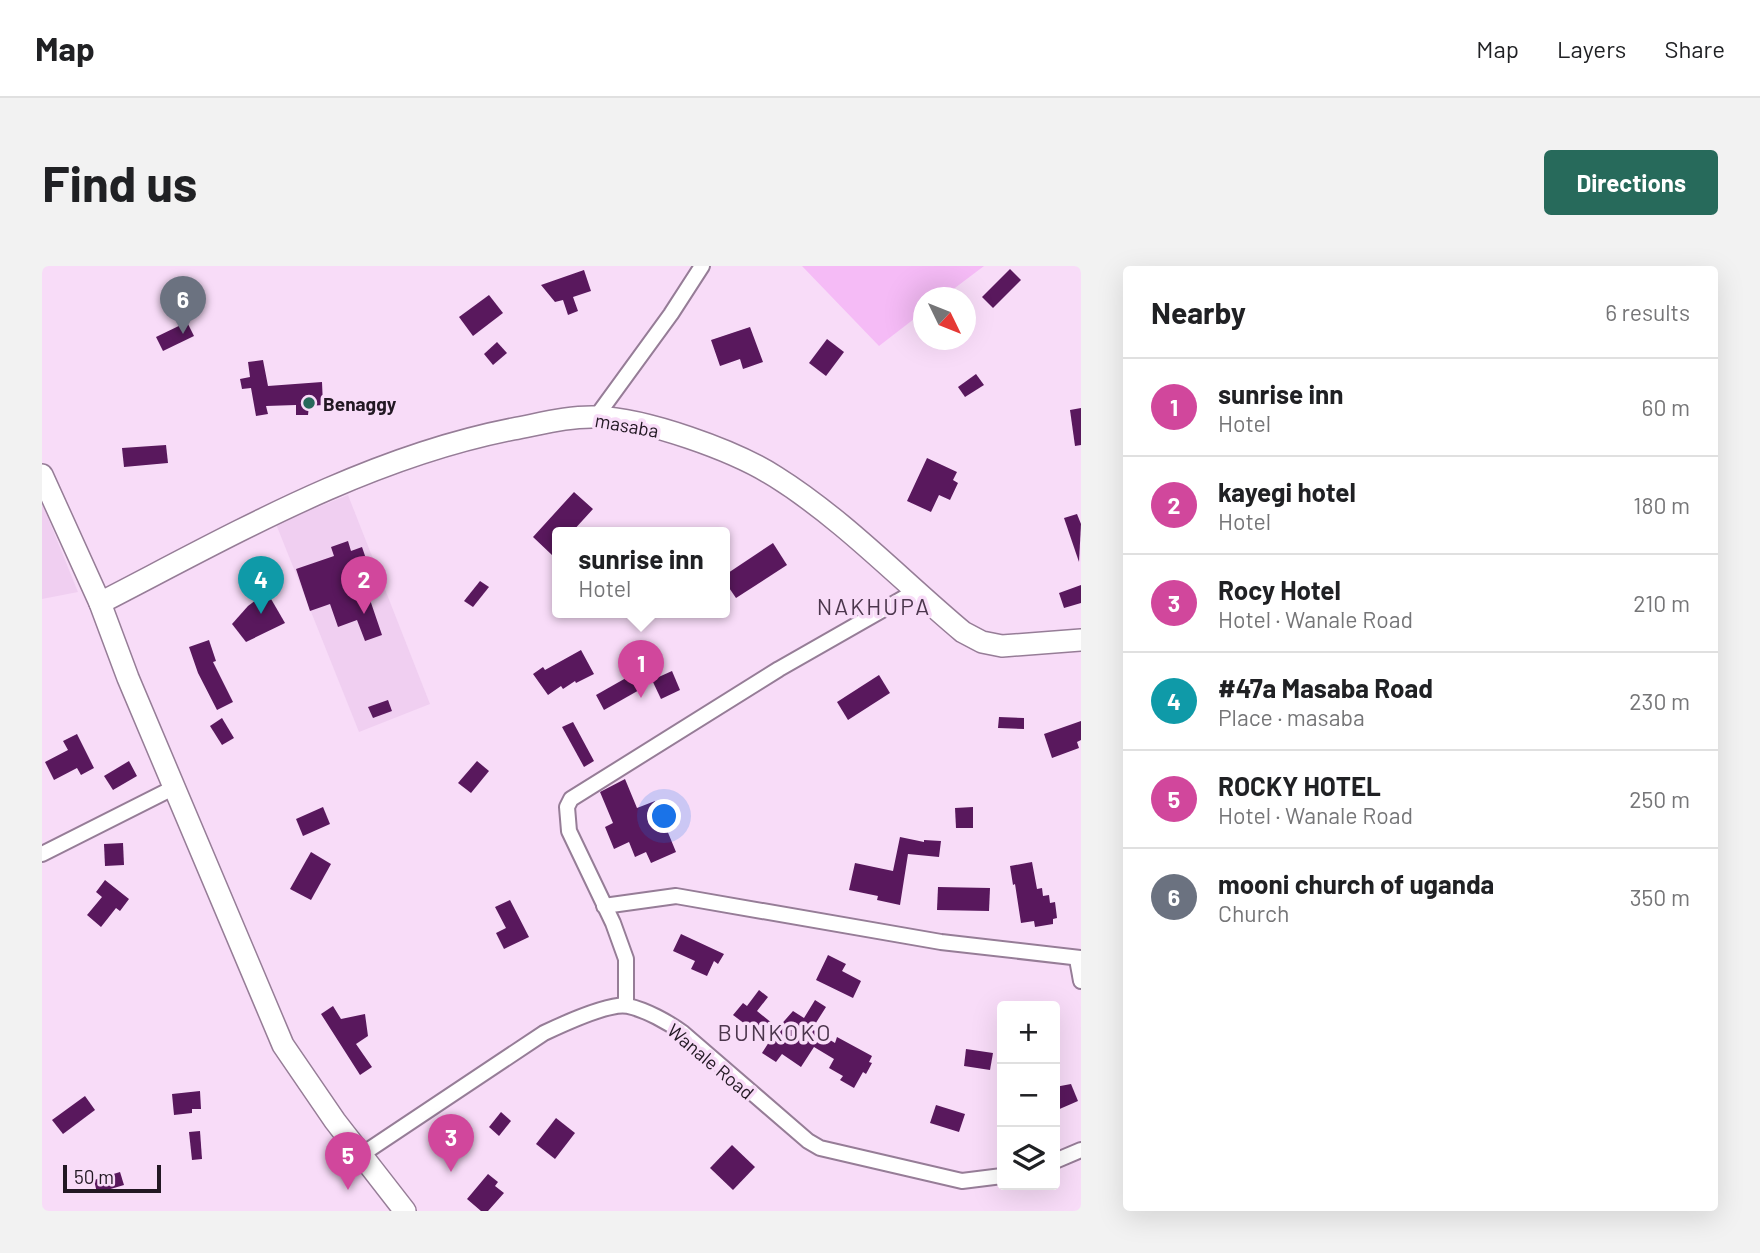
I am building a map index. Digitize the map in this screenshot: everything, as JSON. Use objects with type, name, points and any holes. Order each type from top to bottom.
[{"type":"street","points":[[596,417],[671,314],[702,266]]},
{"type":"street","name":"masaba","points":[[100,603],[273,515],[363,474],[416,454],[468,438],[552,422],[596,417],[678,435],[730,453],[775,476],[815,504],[963,632],[982,642],[1002,646],[1081,640]]},
{"type":"street","points":[[42,475],[100,603],[173,788],[283,1045],[360,1155],[405,1211]]},
{"type":"street","points":[[360,1155],[544,1033],[575,1019],[626,1005],[626,959],[613,923],[569,831],[567,807],[571,799],[779,669],[914,592]]},
{"type":"street","points":[[42,854],[173,788]]},
{"type":"street","points":[[604,906],[676,896],[941,942],[1079,958],[1081,981]]},
{"type":"street","name":"Wanale Road","points":[[626,1005],[683,1033],[807,1141],[820,1148],[962,1181],[997,1177]]},
{"type":"street","points":[[1060,1158],[1081,1150]]},
{"type":"shaded area","points":[[802,266],[984,266],[956,287],[913,287],[913,320],[879,346]]},
{"type":"shaded area","points":[[348,495],[430,704],[359,732],[276,524]]},
{"type":"shaded area","points":[[42,503],[78,592],[42,599]]},
{"type":"building","points":[[1010,269],[1021,280],[993,308],[982,297]]},
{"type":"building","points":[[584,270],[591,291],[573,297],[578,311],[568,315],[563,300],[555,302],[541,285]]},
{"type":"building","points":[[489,295],[503,313],[473,336],[459,317]]},
{"type":"building","points":[[187,322],[194,336],[163,351],[156,337]]},
{"type":"building","points":[[750,327],[763,362],[743,369],[740,359],[720,366],[711,340]]},
{"type":"building","points":[[827,339],[844,352],[826,376],[809,363]]},
{"type":"building","points":[[497,342],[507,353],[493,365],[484,354]]},
{"type":"building","points":[[263,360],[268,386],[322,382],[323,405],[309,406],[308,415],[296,415],[296,405],[266,406],[268,414],[256,416],[251,388],[242,389],[240,379],[250,377],[248,362]]},
{"type":"building","points":[[976,374],[984,385],[965,397],[958,387]]},
{"type":"building","points":[[1081,408],[1081,445],[1075,446],[1070,410]]},
{"type":"building","points":[[166,445],[168,463],[124,467],[122,448]]},
{"type":"building","points":[[927,458],[957,472],[953,480],[958,483],[950,500],[939,495],[931,512],[907,501]]},
{"type":"building","points":[[574,492],[593,509],[577,527],[552,527],[552,555],[533,537]]},
{"type":"building","points":[[1077,514],[1081,524],[1079,562],[1064,518]]},
{"type":"building","points":[[348,541],[351,551],[362,547],[375,585],[366,588],[382,635],[365,641],[357,620],[338,627],[330,604],[310,611],[296,569],[334,556],[331,547]]},
{"type":"building","points":[[773,543],[787,565],[736,598],[730,589],[730,572]]},
{"type":"building","points":[[480,581],[489,587],[473,607],[464,601]]},
{"type":"building","points":[[1081,585],[1081,603],[1064,608],[1059,593]]},
{"type":"building","points":[[267,592],[285,623],[246,642],[232,624],[248,606]]},
{"type":"building","points":[[209,640],[216,661],[213,662],[233,702],[217,710],[198,673],[189,647]]},
{"type":"building","points":[[581,650],[594,674],[563,689],[561,686],[548,695],[533,674]]},
{"type":"building","points":[[672,671],[680,690],[661,699],[652,680]]},
{"type":"building","points":[[633,674],[641,689],[604,710],[596,695]]},
{"type":"building","points":[[879,675],[890,693],[848,720],[837,702]]},
{"type":"building","points":[[388,700],[392,711],[373,718],[368,707]]},
{"type":"building","points":[[999,717],[1024,718],[1024,729],[998,728]]},
{"type":"building","points":[[222,718],[234,738],[222,745],[210,726]]},
{"type":"building","points":[[1081,721],[1081,740],[1077,742],[1079,748],[1052,758],[1044,734]]},
{"type":"building","points":[[573,722],[594,761],[584,767],[562,727]]},
{"type":"building","points":[[77,734],[94,768],[81,775],[77,768],[54,780],[45,762],[68,750],[63,741]]},
{"type":"building","points":[[129,761],[137,776],[113,790],[104,776]]},
{"type":"building","points":[[477,761],[489,771],[471,793],[458,783]]},
{"type":"building","points":[[625,779],[637,808],[655,801],[676,852],[651,863],[646,852],[635,857],[629,842],[614,849],[605,827],[613,823],[600,792]]},
{"type":"building","points":[[323,807],[330,824],[303,836],[296,819]]},
{"type":"building","points":[[973,807],[973,828],[956,828],[955,808]]},
{"type":"building","points":[[900,837],[924,842],[941,841],[939,857],[908,854],[900,905],[877,900],[878,896],[849,890],[855,863],[893,871]]},
{"type":"building","points":[[123,843],[124,865],[105,866],[104,844]]},
{"type":"building","points":[[311,852],[331,864],[311,900],[290,889]]},
{"type":"building","points":[[1032,862],[1037,889],[1042,888],[1043,896],[1049,895],[1050,903],[1055,902],[1057,918],[1053,919],[1053,924],[1035,927],[1034,921],[1021,923],[1010,866]]},
{"type":"building","points":[[105,880],[129,899],[120,911],[116,908],[101,927],[87,915],[102,897],[96,892]]},
{"type":"building","points":[[938,887],[990,888],[989,911],[937,910]]},
{"type":"building","points":[[510,900],[529,937],[504,949],[496,933],[506,928],[495,907]]},
{"type":"building","points":[[681,934],[724,954],[718,964],[714,961],[707,976],[691,969],[695,961],[673,951]]},
{"type":"building","points":[[828,955],[846,964],[842,971],[861,981],[853,998],[816,980]]},
{"type":"building","points":[[759,990],[768,997],[757,1011],[778,1028],[793,1011],[804,1018],[815,1000],[826,1007],[812,1029],[835,1043],[837,1037],[872,1056],[869,1062],[872,1063],[866,1074],[863,1072],[854,1088],[840,1080],[843,1076],[829,1068],[834,1059],[814,1047],[801,1067],[782,1054],[776,1062],[762,1053],[769,1042],[733,1015],[743,1003],[747,1006]]},
{"type":"building","points":[[333,1006],[341,1019],[365,1014],[368,1036],[356,1044],[372,1067],[360,1075],[321,1014]]},
{"type":"building","points":[[966,1049],[993,1053],[990,1070],[964,1066]]},
{"type":"building","points":[[1071,1084],[1078,1101],[1060,1109],[1060,1086]]},
{"type":"building","points":[[200,1091],[201,1109],[174,1115],[172,1094]]},
{"type":"building","points":[[85,1096],[95,1110],[63,1134],[52,1120]]},
{"type":"building","points":[[936,1105],[965,1114],[959,1132],[930,1123]]},
{"type":"building","points":[[501,1112],[511,1121],[499,1136],[489,1127]]},
{"type":"building","points":[[556,1118],[575,1133],[555,1159],[536,1144]]},
{"type":"building","points":[[200,1131],[202,1159],[192,1160],[189,1132]]},
{"type":"building","points":[[732,1145],[755,1167],[733,1190],[710,1168]]},
{"type":"building","points":[[120,1172],[124,1185],[97,1193],[94,1180]]},
{"type":"building","points":[[488,1174],[498,1182],[495,1186],[504,1193],[488,1211],[481,1211],[467,1199]]},
{"type":"place","name":"mooni church of uganda","points":[[183,334]]},
{"type":"place","name":"Benaggy","points":[[309,403]]},
{"type":"place","name":"#47a Masaba Road","points":[[261,614]]},
{"type":"place","name":"kayegi hotel","points":[[364,614]]},
{"type":"place","name":"sunrise inn","points":[[641,698]]},
{"type":"place","name":"Rocy Hotel","points":[[451,1172]]},
{"type":"place","name":"ROCKY HOTEL","points":[[348,1190]]},
{"type":"district","name":"NAKHUPA","points":[[874,606]]},
{"type":"district","name":"BUNKOKO","points":[[775,1032]]}]
